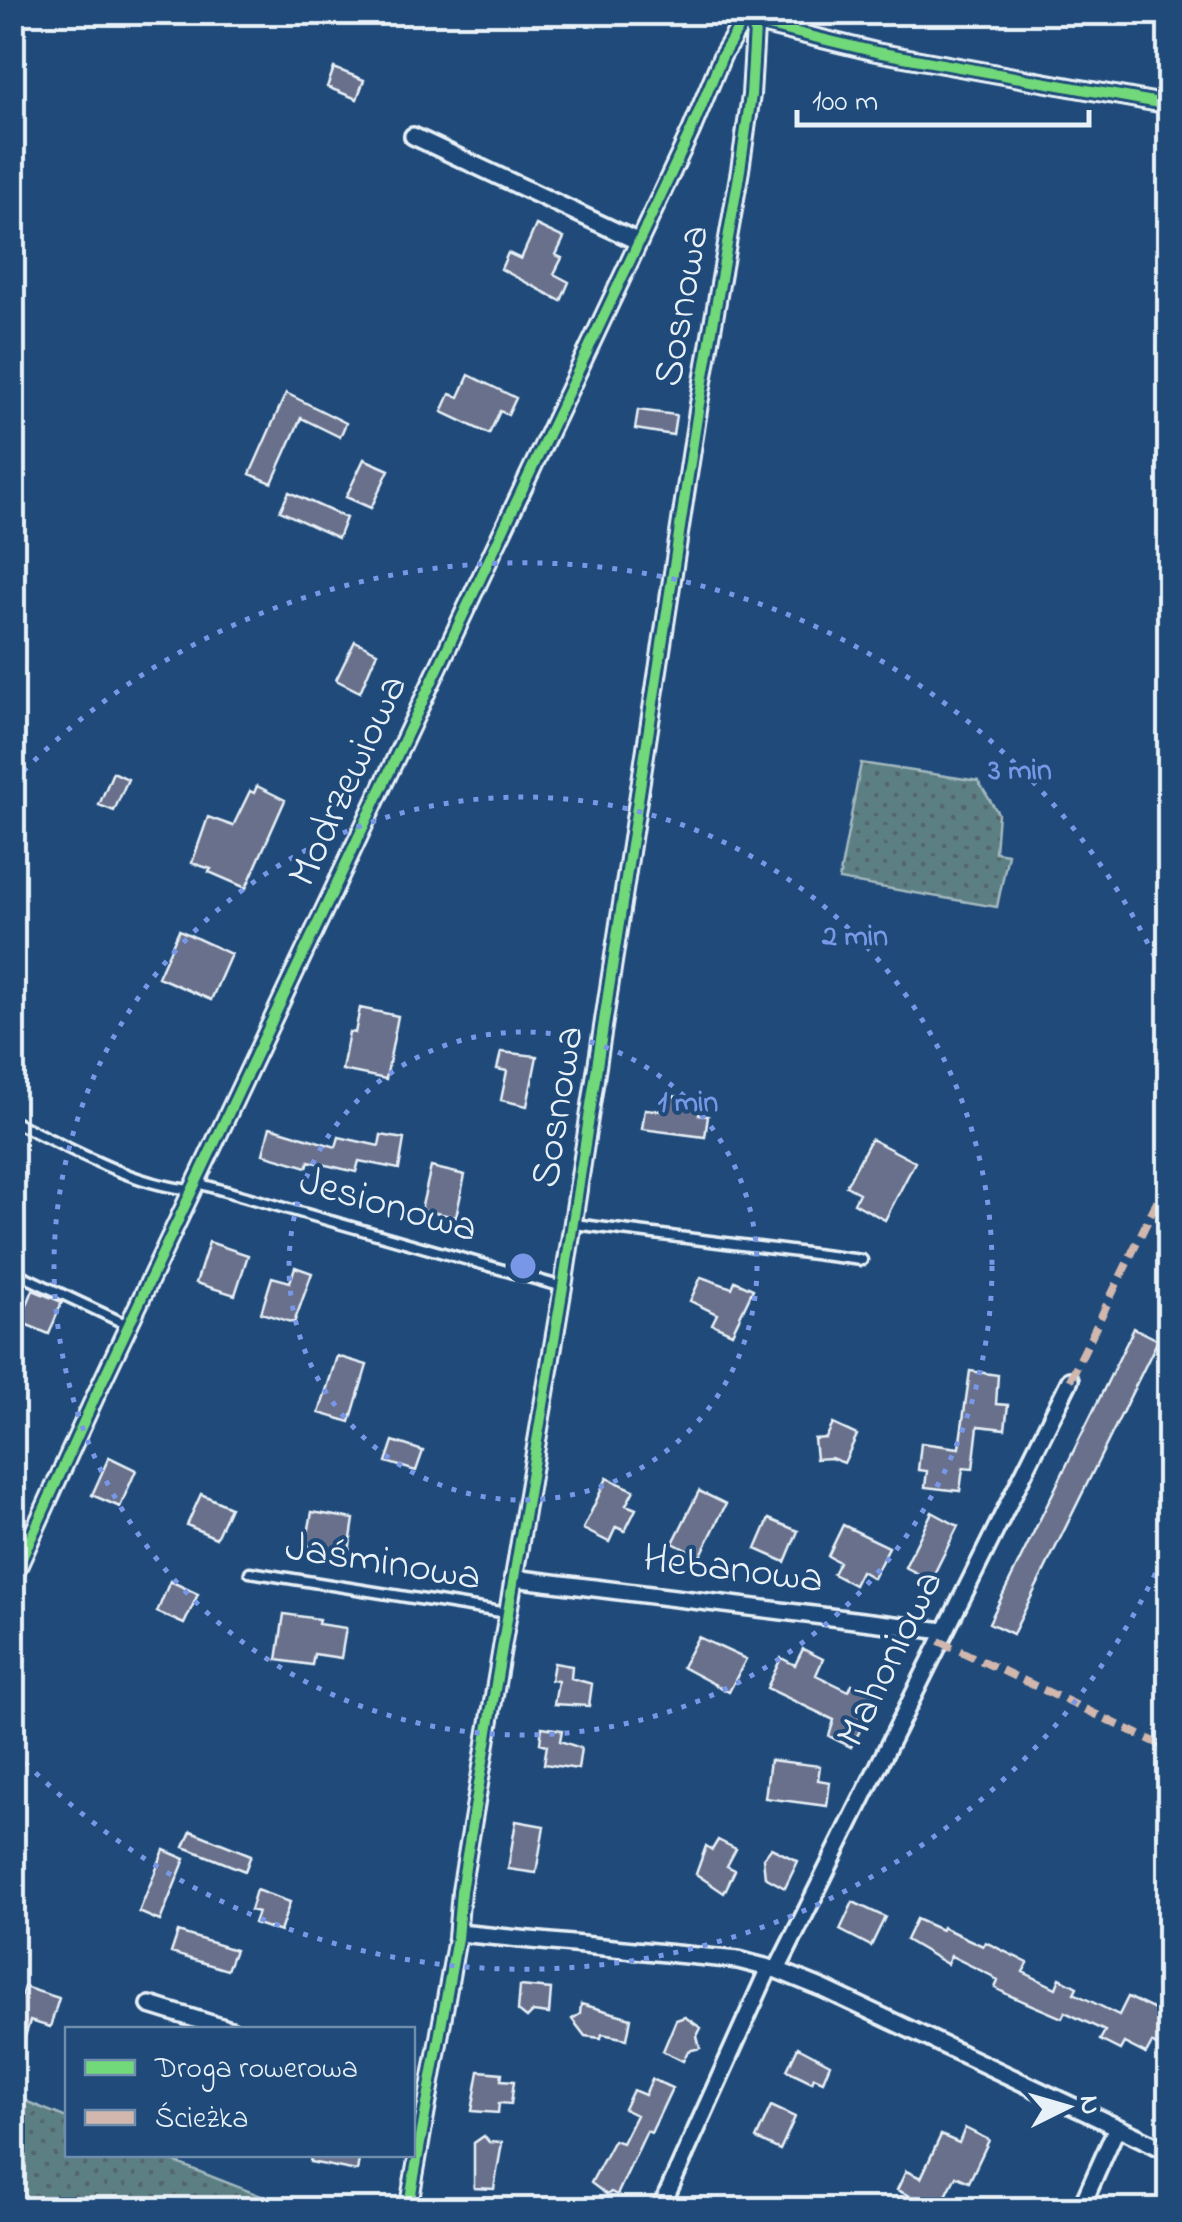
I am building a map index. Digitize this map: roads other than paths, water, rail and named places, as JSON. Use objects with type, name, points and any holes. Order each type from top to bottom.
[{"type":"street","points":[[756,18],[876,52],[1170,105]]},
{"type":"street","name":"Modrzewiowa","points":[[12,1580],[639,242],[722,56],[741,24],[756,18]]},
{"type":"street","name":"Sosnowa","points":[[408,2210],[458,1932],[460,1891],[573,1224],[740,170],[751,95],[756,18]]},
{"type":"street","points":[[413,136],[639,242]]},
{"type":"street","name":"Mahoniowa","points":[[660,2210],[773,1969],[1070,1380]]},
{"type":"street","name":"Hebanowa","points":[[513,1578],[944,1630]]},
{"type":"street","points":[[458,1932],[738,1960],[773,1969],[871,2010],[1170,2152]]},
{"type":"street","points":[[150,2005],[221,2027]]},
{"type":"street","points":[[415,2085],[430,2090]]},
{"type":"street","points":[[1080,2210],[1117,2127]]},
{"type":"lane","name":"Jesionowa","points":[[12,1121],[167,1188],[195,1186],[563,1286]]},
{"type":"lane","points":[[573,1224],[862,1260]]},
{"type":"lane","points":[[19,1274],[130,1326]]},
{"type":"lane","name":"Jaśminowa","points":[[250,1572],[507,1613]]}]
